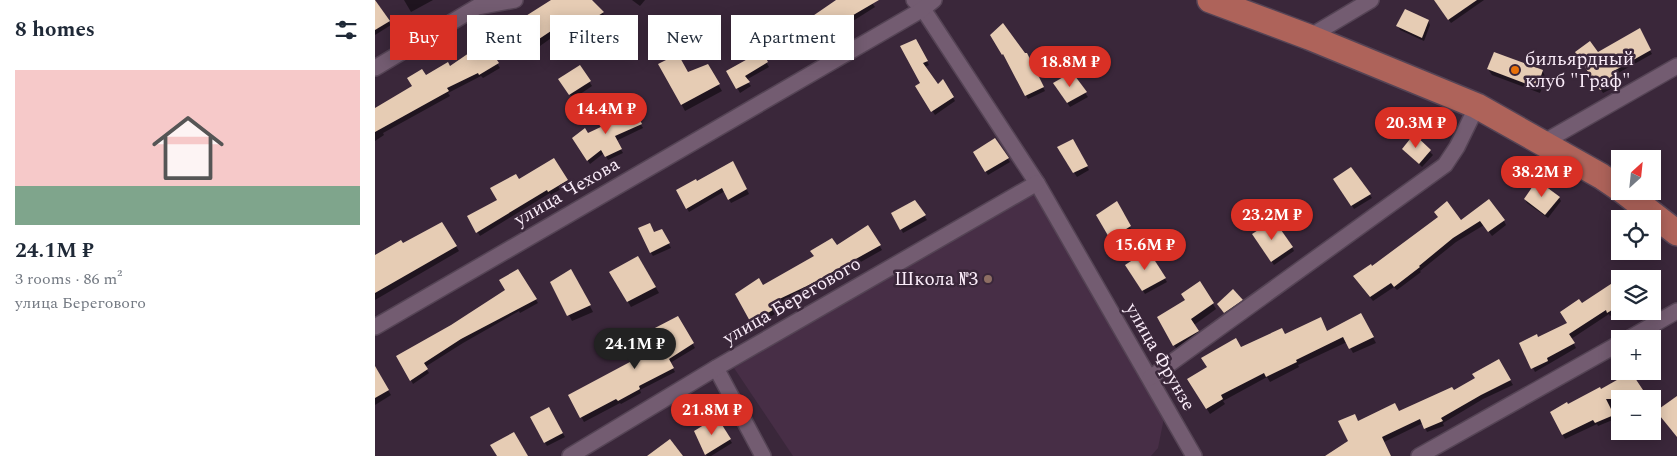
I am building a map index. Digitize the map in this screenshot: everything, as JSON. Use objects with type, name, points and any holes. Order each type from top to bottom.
[{"type":"highway","points":[[1209,0],[1309,37],[1477,106],[1544,142],[1611,183]]},
{"type":"highway","points":[[1634,200],[1677,233]]},
{"type":"street","points":[[375,68],[475,3],[515,0]]},
{"type":"street","points":[[1309,37],[1371,0]]},
{"type":"street","name":"улица Фрунзе","points":[[924,3],[1037,184],[1194,456]]},
{"type":"street","name":"улица Чехова","points":[[375,327],[924,3]]},
{"type":"street","points":[[1544,142],[1677,66]]},
{"type":"street","points":[[1150,378],[1445,165],[1457,147],[1477,106]]},
{"type":"street","name":"улица Берегового","points":[[570,456],[716,368],[1037,184]]},
{"type":"street","points":[[1644,330],[1677,311]]},
{"type":"street","points":[[1419,456],[1611,348]]},
{"type":"street","points":[[716,368],[763,456]]},
{"type":"shaded area","name":"Школа №3","points":[[1036,190],[1168,398],[1158,448],[1151,456],[793,456],[734,368]]},
{"type":"building","points":[[375,0],[390,21],[375,30]]},
{"type":"building","points":[[551,0],[592,0],[604,12],[599,15],[550,15],[550,32],[540,38],[540,15],[527,15]]},
{"type":"building","points":[[836,0],[879,0],[853,15],[814,15]]},
{"type":"building","points":[[1434,0],[1477,0],[1448,20]]},
{"type":"building","points":[[1405,9],[1429,20],[1422,38],[1396,26]]},
{"type":"building","points":[[1003,23],[1025,53],[1027,53],[1044,87],[1025,96],[1003,54],[990,35]]},
{"type":"building","points":[[1640,28],[1651,50],[1612,72],[1618,81],[1600,90],[1575,52],[1590,41],[1598,52]]},
{"type":"building","points":[[916,39],[928,61],[923,63],[938,84],[943,79],[954,97],[931,112],[915,86],[920,83],[900,46]]},
{"type":"building","name":"бильярдный клуб \"Граф\"","points":[[1494,52],[1543,70],[1537,88],[1487,69]]},
{"type":"building","points":[[467,54],[467,60],[497,60],[499,63],[479,75],[478,73],[447,88],[449,91],[375,132],[375,108],[412,86],[407,78],[422,69],[426,75],[448,62],[450,66]]},
{"type":"building","points":[[666,60],[681,60],[688,72],[708,64],[720,84],[681,105],[658,64]]},
{"type":"building","points":[[746,60],[767,60],[768,62],[745,76],[750,82],[736,89],[726,71]]},
{"type":"building","points":[[580,65],[591,81],[569,95],[558,79]]},
{"type":"building","points":[[1072,72],[1087,92],[1067,103],[1053,83]]},
{"type":"building","points":[[633,106],[642,124],[615,136],[622,149],[605,157],[601,150],[587,161],[572,138],[585,128],[588,133],[622,117],[620,113]]},
{"type":"building","points":[[1414,134],[1431,150],[1419,164],[1402,149]]},
{"type":"building","points":[[995,138],[1009,158],[985,172],[973,152]]},
{"type":"building","points":[[1073,139],[1088,166],[1073,173],[1057,147]]},
{"type":"building","points":[[554,158],[568,180],[548,192],[547,190],[476,233],[467,216],[497,200],[490,188],[516,174],[519,179]]},
{"type":"building","points":[[733,161],[747,189],[728,200],[722,188],[686,209],[676,190],[696,179],[697,181]]},
{"type":"building","points":[[1351,167],[1371,194],[1351,206],[1333,179]]},
{"type":"building","points":[[1537,180],[1560,197],[1545,215],[1524,199]]},
{"type":"building","points":[[1489,199],[1505,220],[1488,232],[1480,221],[1453,238],[1394,287],[1391,283],[1370,297],[1353,276],[1371,264],[1372,266],[1438,217],[1434,212],[1447,201],[1461,220]]},
{"type":"building","points":[[915,200],[926,215],[900,230],[891,213]]},
{"type":"building","points":[[1117,201],[1131,226],[1110,239],[1096,215]]},
{"type":"building","points":[[1274,220],[1293,247],[1271,262],[1252,234]]},
{"type":"building","points":[[442,222],[457,246],[375,293],[375,255],[401,240],[403,243]]},
{"type":"building","points":[[650,223],[654,232],[662,229],[670,243],[650,253],[638,228]]},
{"type":"building","points":[[868,225],[881,245],[809,285],[773,302],[776,308],[751,323],[735,294],[759,278],[763,285],[814,256],[810,251],[832,238],[837,245]]},
{"type":"building","points":[[1148,250],[1166,278],[1142,291],[1125,265]]},
{"type":"building","points":[[638,256],[656,287],[627,302],[609,272]]},
{"type":"building","points":[[518,269],[537,299],[461,339],[424,363],[428,369],[410,381],[396,356],[451,325],[505,290],[499,280]]},
{"type":"building","points":[[571,269],[591,305],[567,316],[550,282]]},
{"type":"building","points":[[1200,281],[1214,303],[1191,319],[1199,331],[1173,346],[1157,317],[1185,300],[1181,294]]},
{"type":"building","points":[[1611,284],[1611,311],[1607,313],[1606,310],[1569,334],[1575,343],[1547,358],[1548,361],[1531,369],[1519,343],[1537,334],[1538,337],[1567,323],[1560,312],[1579,299],[1582,303]]},
{"type":"building","points":[[1233,289],[1243,300],[1224,313],[1217,304]]},
{"type":"building","points":[[1361,313],[1374,337],[1349,349],[1343,337],[1266,377],[1264,373],[1221,395],[1223,399],[1206,409],[1187,379],[1207,367],[1201,358],[1236,338],[1241,347],[1282,328],[1285,334],[1321,317],[1327,331]]},
{"type":"building","points":[[678,316],[694,343],[669,359],[674,368],[639,386],[640,389],[618,401],[616,399],[580,418],[568,395],[643,355],[640,349],[659,339],[653,329]]},
{"type":"building","points":[[1499,359],[1511,380],[1441,418],[1443,421],[1424,429],[1420,419],[1382,437],[1391,456],[1325,456],[1348,441],[1338,421],[1355,414],[1358,421],[1395,403],[1399,411],[1452,387],[1454,390],[1475,378],[1472,374]]},
{"type":"building","points":[[375,366],[389,390],[375,398]]},
{"type":"building","points":[[1617,380],[1636,380],[1643,390],[1611,390],[1611,399],[1606,399],[1611,409],[1611,416],[1595,423],[1593,420],[1562,435],[1550,412],[1600,387],[1601,389]]},
{"type":"building","points":[[1677,396],[1677,437],[1661,417],[1661,407]]},
{"type":"building","points":[[549,407],[563,433],[544,443],[530,417]]},
{"type":"building","points":[[717,417],[731,439],[705,455],[694,431]]},
{"type":"building","points":[[514,432],[528,456],[497,456],[490,445]]},
{"type":"building","points":[[670,439],[683,456],[647,456]]},
{"type":"place","name":"бильярдный клуб \"Граф\"","points":[[1515,70]]},
{"type":"place","name":"Школа №3","points":[[988,279]]}]
